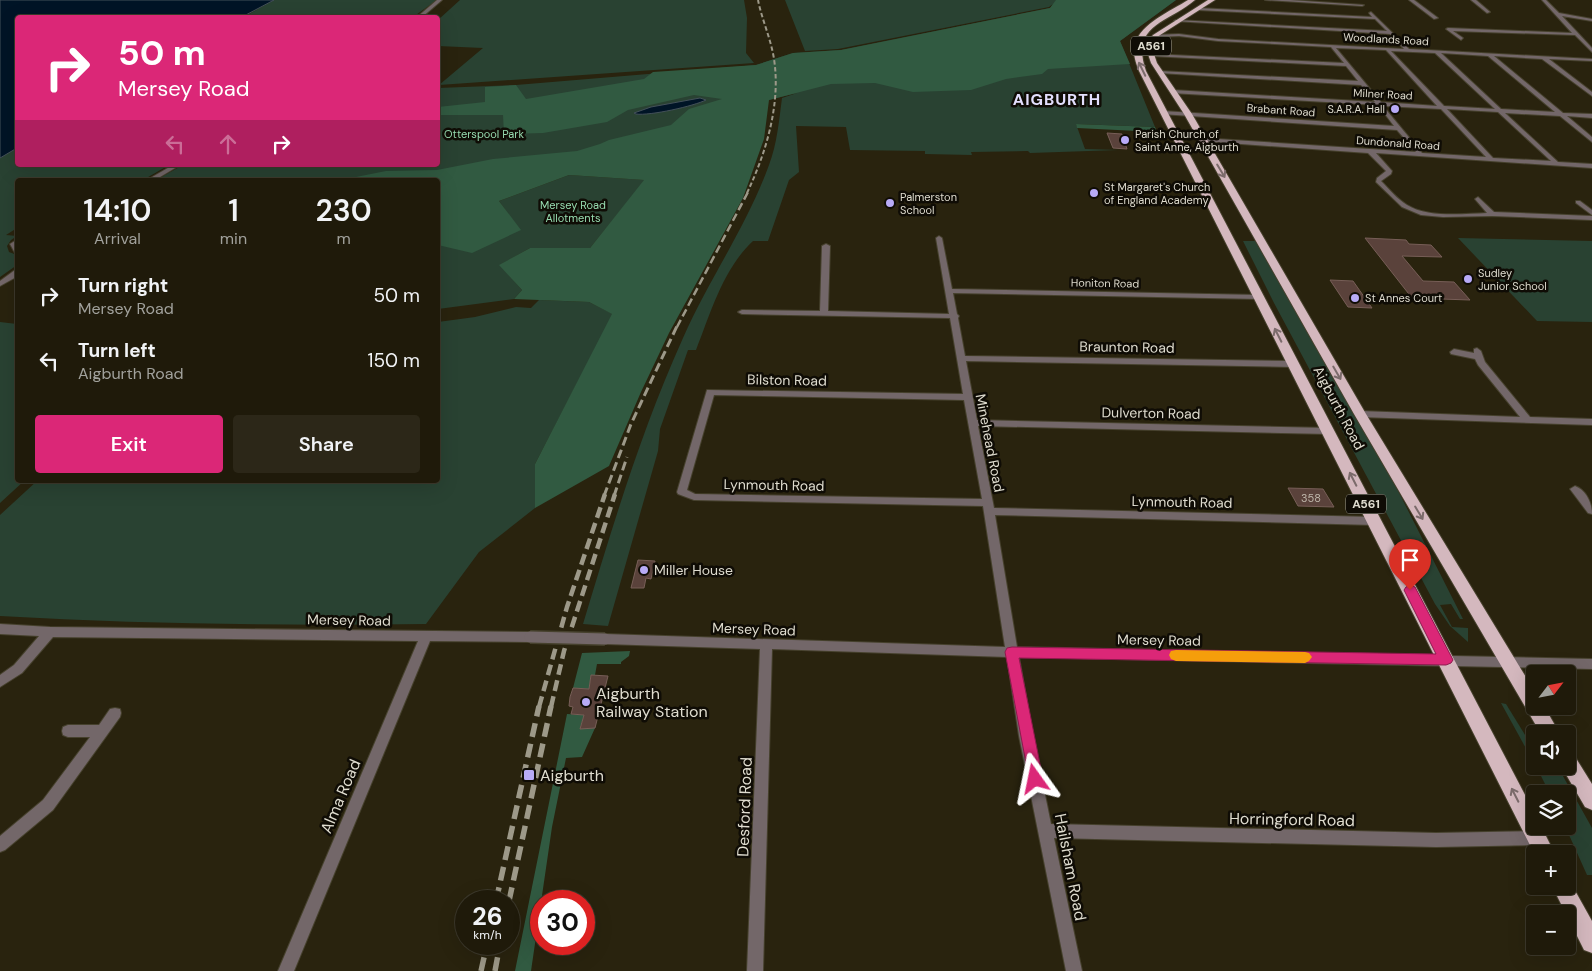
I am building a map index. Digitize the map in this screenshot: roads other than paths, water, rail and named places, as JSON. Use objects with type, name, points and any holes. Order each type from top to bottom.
[{"type":"highway","name":"Aigburth Road","points":[[1192,0],[1147,28],[1138,40],[1136,52],[1138,60],[1163,113],[1329,431],[1540,845]]},
{"type":"highway","name":"A561","points":[[1151,55],[1150,43],[1155,36],[1212,0]]},
{"type":"highway","name":"Aigburth Road","points":[[1151,55],[1159,72],[1188,114],[1244,209],[1258,238],[1360,414],[1546,725]]},
{"type":"highway","points":[[1576,774],[1592,801]]},
{"type":"highway","points":[[1567,895],[1592,942]]},
{"type":"street","points":[[422,15],[440,0]]},
{"type":"street","points":[[1267,0],[1362,4]]},
{"type":"street","points":[[1358,0],[1408,50]]},
{"type":"street","points":[[1411,0],[1436,18]]},
{"type":"street","points":[[1472,0],[1488,12]]},
{"type":"street","points":[[1544,0],[1592,51]]},
{"type":"street","points":[[1198,9],[1374,18]]},
{"type":"street","points":[[1556,14],[1592,20]]},
{"type":"street","points":[[1176,21],[1391,33]]},
{"type":"street","points":[[1461,39],[1448,28],[1575,34]]},
{"type":"street","name":"Woodlands Road","points":[[1165,29],[1178,35]]},
{"type":"street","name":"Woodlands Road","points":[[1155,36],[1178,35],[1218,40],[1592,60]]},
{"type":"street","points":[[1332,46],[1420,154]]},
{"type":"street","points":[[1387,49],[1491,159]]},
{"type":"street","points":[[1437,52],[1556,163]]},
{"type":"street","points":[[1151,55],[1347,65]]},
{"type":"street","points":[[1490,55],[1592,140]]},
{"type":"street","points":[[1543,58],[1592,94]]},
{"type":"street","points":[[1159,72],[1361,83]]},
{"type":"street","name":"Milner Road","points":[[1173,92],[1592,116]]},
{"type":"street","name":"Brabant Road","points":[[1163,113],[1398,128]]},
{"type":"street","name":"Dundonald Road","points":[[1202,140],[1592,166]]},
{"type":"street","points":[[1370,151],[1389,171],[1389,173],[1378,178],[1378,181],[1404,206],[1412,210],[1427,214],[1492,214],[1592,218]]},
{"type":"street","points":[[154,178],[173,167]]},
{"type":"street","points":[[1478,199],[1492,214]]},
{"type":"street","points":[[1578,202],[1592,213]]},
{"type":"street","name":"Minehead Road","points":[[940,238],[1012,652]]},
{"type":"street","points":[[824,313],[826,246]]},
{"type":"street","points":[[0,284],[15,274]]},
{"type":"street","name":"Honiton Road","points":[[950,291],[1259,297]]},
{"type":"street","points":[[742,312],[955,316]]},
{"type":"street","points":[[1454,352],[1478,354],[1481,363],[1527,419]]},
{"type":"street","name":"Braunton Road","points":[[962,358],[1293,364]]},
{"type":"street","name":"Bilston Road","points":[[682,492],[710,392],[968,397]]},
{"type":"street","points":[[1360,414],[1592,422]]},
{"type":"street","name":"Dulverton Road","points":[[973,423],[1329,431]]},
{"type":"street","points":[[1575,489],[1592,510]]},
{"type":"street","name":"Lynmouth Road","points":[[682,492],[694,497],[1374,521]]},
{"type":"street","name":"Mersey Road","points":[[0,629],[50,632],[530,637],[1012,652],[1592,664]]},
{"type":"street","points":[[0,682],[18,669],[50,632]]},
{"type":"street","name":"Alma Road","points":[[286,971],[426,635]]},
{"type":"street","name":"Desford Road","points":[[755,971],[766,645]]},
{"type":"street","name":"Hailsham Road","points":[[1012,652],[1026,736],[1074,971]]},
{"type":"street","points":[[0,845],[48,805],[115,712]]},
{"type":"street","points":[[68,731],[102,731]]},
{"type":"street","name":"Horringford Road","points":[[1046,831],[1436,840],[1536,838]]},
{"type":"water","points":[[0,0],[274,0],[246,15],[15,15],[15,149],[0,158]]},
{"type":"water","points":[[700,98],[706,100],[661,112],[634,113],[651,107]]},
{"type":"railway","points":[[747,193],[766,145],[774,111],[776,76],[773,52],[758,0]]},
{"type":"railway","points":[[677,327],[748,192]]},
{"type":"railway","points":[[604,496],[631,424],[677,326]]},
{"type":"railway","points":[[614,496],[627,457]]},
{"type":"railway","points":[[539,707],[567,607],[605,494]]},
{"type":"railway","points":[[551,707],[564,651],[615,494]]},
{"type":"railway","points":[[498,890],[539,706]]},
{"type":"railway","points":[[511,890],[551,706]]},
{"type":"railway","points":[[481,971],[485,955]]},
{"type":"railway","points":[[495,971],[498,955]]},
{"type":"place","name":"S.A.R.A. Hall","points":[[1395,109]]},
{"type":"place","name":"Parish Church of Saint Anne, Aigburth","points":[[1125,140]]},
{"type":"place","name":"St Margaret's Church of England Academy","points":[[1094,193]]},
{"type":"place","name":"Palmerston School","points":[[890,203]]},
{"type":"place","name":"Sudley Junior School","points":[[1468,279]]},
{"type":"place","name":"St Annes Court","points":[[1355,298]]},
{"type":"place","name":"Miller House","points":[[644,570]]},
{"type":"place","name":"Aigburth Railway Station","points":[[586,702]]},
{"type":"place","name":"Aigburth","points":[[529,775]]},
{"type":"district","name":"AIGBURTH","points":[[1057,99]]},
{"type":"park label","name":"Otterspool Park","points":[[484,134]]},
{"type":"park label","name":"Mersey Road Allotments","points":[[573,211]]}]
